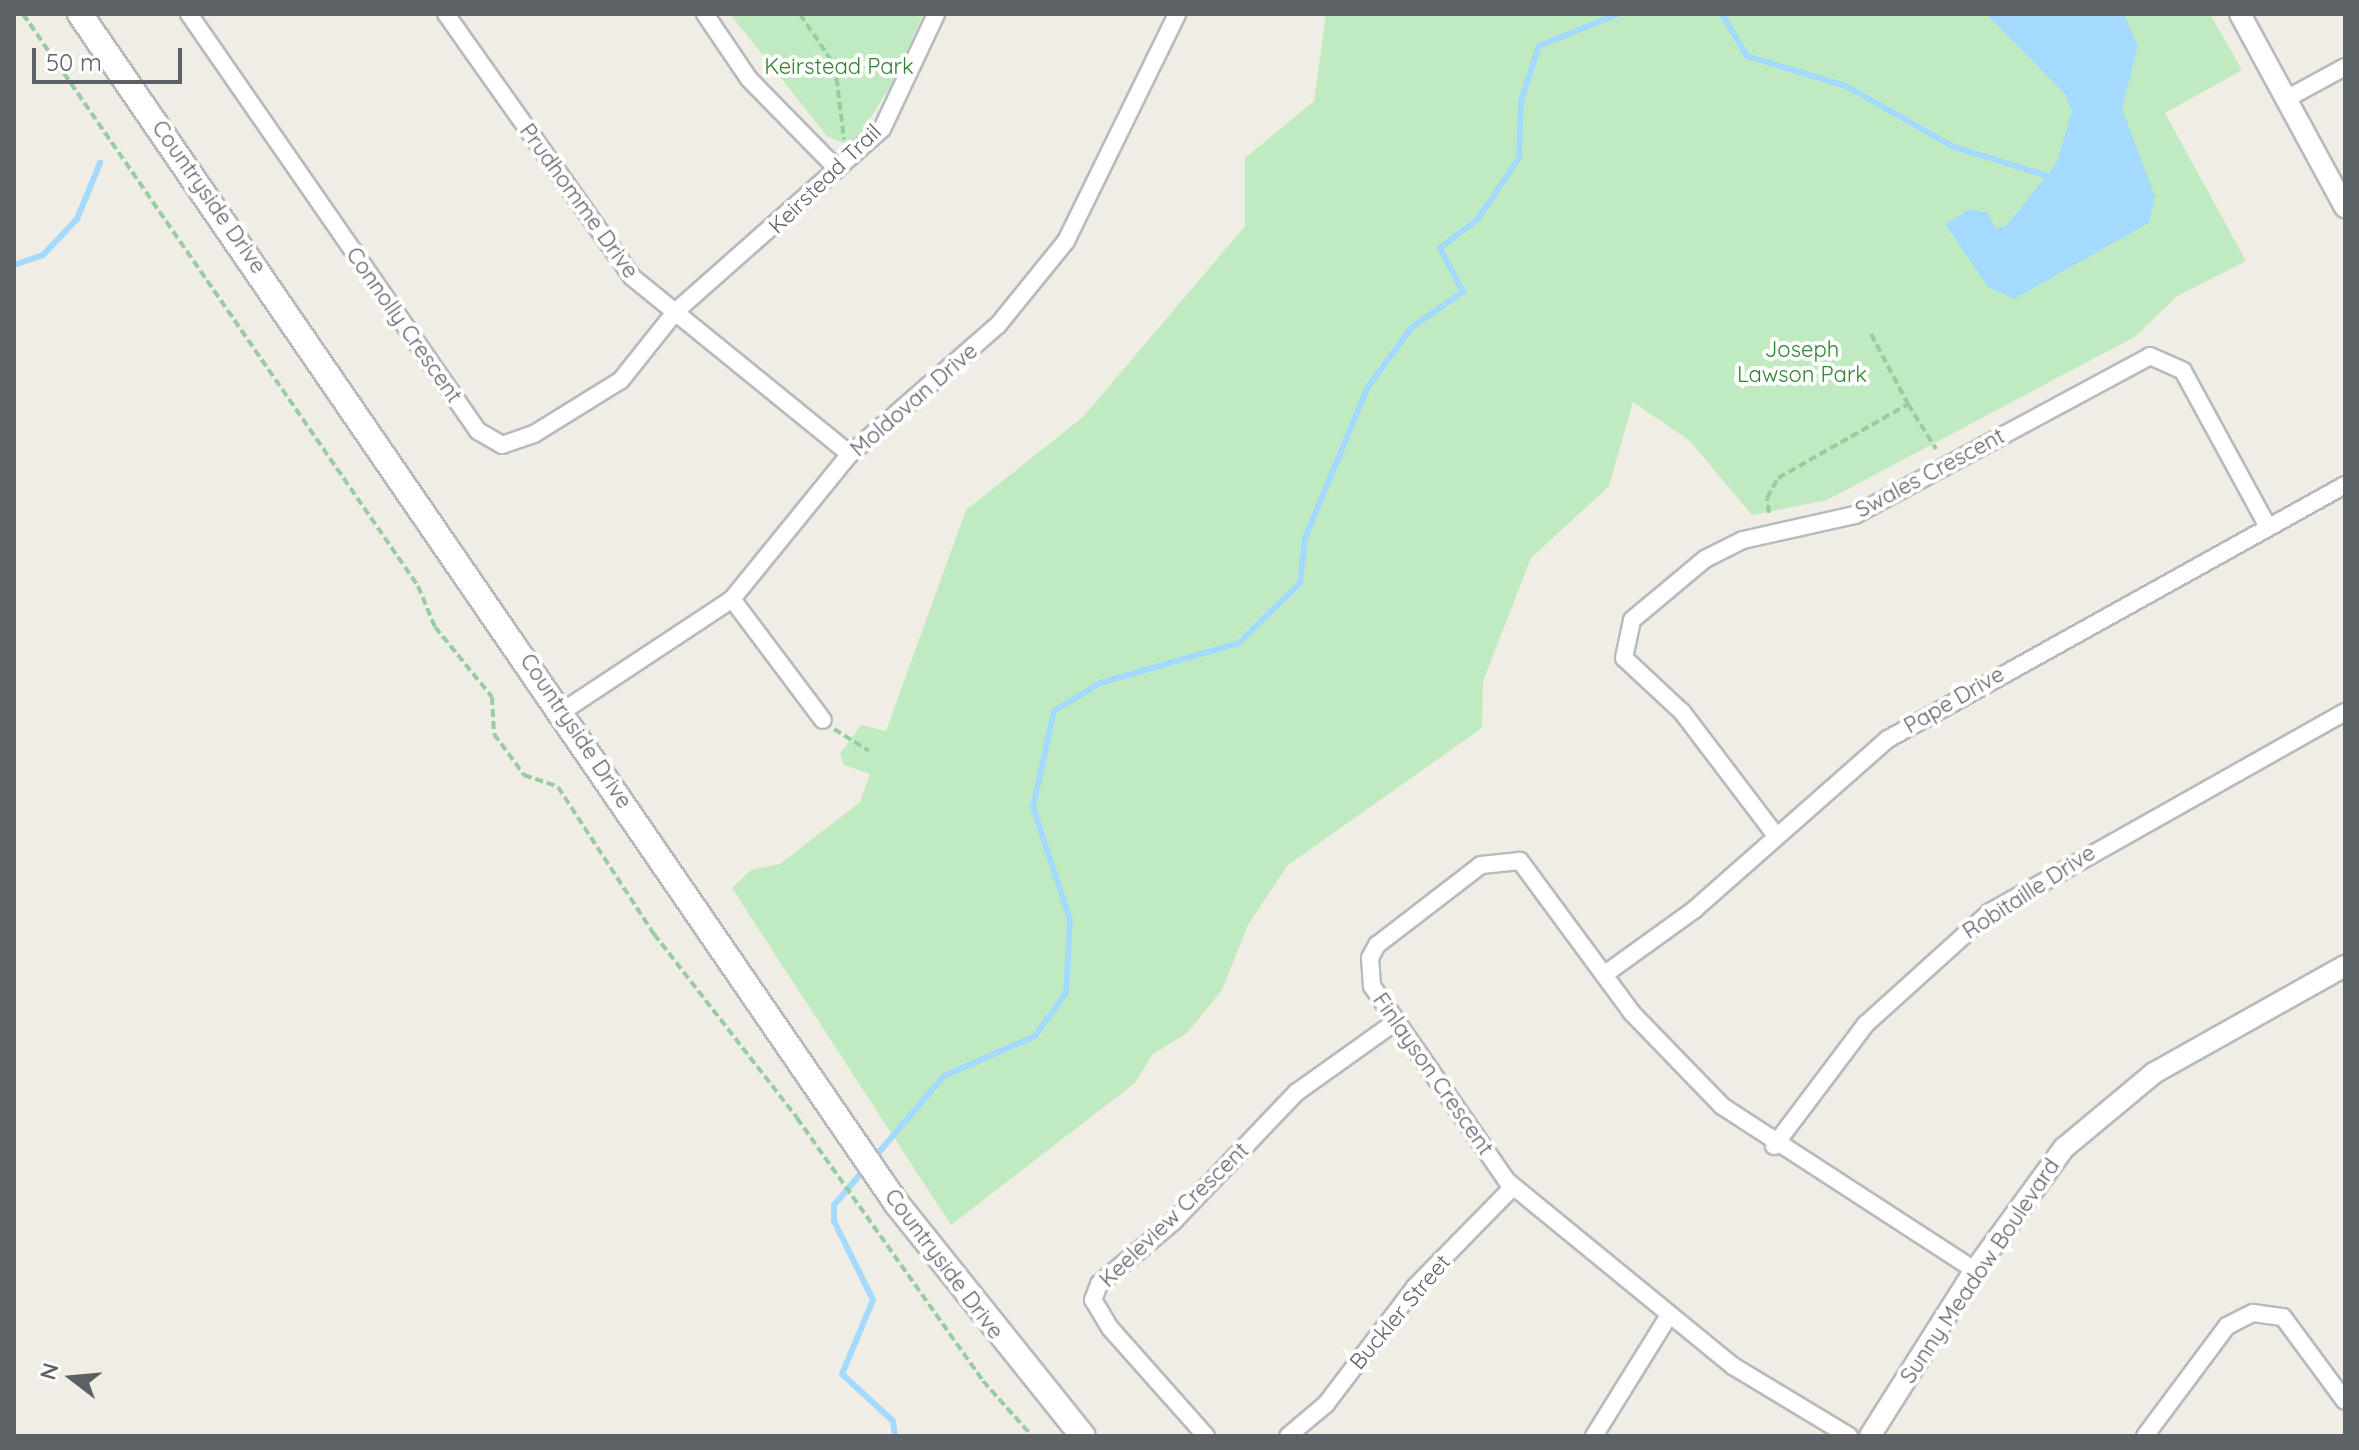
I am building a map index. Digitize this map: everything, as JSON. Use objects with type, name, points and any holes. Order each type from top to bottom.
[{"type":"main road","name":"Countryside Drive","points":[[82,14],[563,711],[910,1222],[1083,1436]]},
{"type":"street","name":"Connolly Crescent","points":[[189,14],[478,431],[502,445],[534,434],[621,380],[675,312]]},
{"type":"street","name":"Prudhomme Drive","points":[[446,14],[599,236],[675,312],[850,454]]},
{"type":"street","points":[[705,14],[749,79],[837,169]]},
{"type":"street","name":"Keirstead Trail","points":[[675,312],[882,129],[936,14]]},
{"type":"street","name":"Moldovan Drive","points":[[563,711],[732,599],[850,454],[969,353],[1066,241],[1177,14]]},
{"type":"street","points":[[2240,14],[2345,207]]},
{"type":"street","points":[[2286,99],[2345,67]]},
{"type":"street","name":"Swales Crescent","points":[[1774,833],[1682,712],[1624,658],[1632,620],[1705,559],[1743,540],[1855,515],[2150,356],[2183,371],[2268,527]]},
{"type":"street","name":"Pape Drive","points":[[1605,974],[1695,909],[1774,833],[1851,766],[1929,712],[2345,485]]},
{"type":"street","points":[[732,599],[823,720]]},
{"type":"street","name":"Robitaille Drive","points":[[1774,1146],[1866,1024],[1990,912],[2345,712]]},
{"type":"street","name":"Finlayson Crescent","points":[[1849,1436],[1668,1317],[1513,1187],[1372,986],[1370,958],[1481,865],[1520,861],[1674,1061],[1774,1146],[1975,1270]]},
{"type":"street","name":"Sunny Meadow Boulevard","points":[[1870,1436],[1975,1270],[2047,1169],[2107,1108],[2179,1057],[2345,966]]},
{"type":"street","name":"Keeleview Crescent","points":[[1206,1436],[1110,1328],[1093,1300],[1099,1284],[1174,1221],[1297,1092],[1395,1022]]},
{"type":"street","name":"Buckler Street","points":[[1288,1436],[1326,1404],[1415,1287],[1513,1187]]},
{"type":"street","points":[[2145,1436],[2227,1326],[2253,1313],[2283,1317],[2345,1401]]},
{"type":"street","points":[[1594,1436],[1668,1317]]},
{"type":"path","points":[[23,14],[418,586],[435,627],[486,688],[494,734],[524,775],[558,787],[654,934],[812,1139],[890,1251],[1032,1436]]},
{"type":"path","points":[[800,14],[835,66],[844,139]]},
{"type":"path","points":[[1871,334],[1936,449]]},
{"type":"path","points":[[1769,513],[1769,488],[1778,478],[1908,404]]},
{"type":"path","points":[[823,720],[869,751]]},
{"type":"green space","name":"Keirstead Park","points":[[730,14],[923,14],[893,82],[858,138],[846,144],[827,136]]},
{"type":"green space","name":"Joseph Lawson Park","points":[[1326,14],[2210,14],[2242,70],[2165,113],[2246,261],[2177,296],[2136,336],[1827,500],[1752,515],[1690,441],[1633,402],[1609,486],[1531,558],[1483,681],[1482,728],[1288,865],[1248,925],[1222,990],[1187,1033],[1152,1055],[1135,1083],[951,1225],[732,888],[751,870],[780,864],[860,802],[870,774],[844,765],[840,754],[861,725],[886,731],[966,510],[1083,417],[1245,226],[1245,158],[1314,101]]},
{"type":"water","points":[[1986,14],[2124,14],[2138,46],[2122,109],[2155,196],[2149,223],[2014,299],[1988,287],[1945,224],[1970,209],[1988,213],[1995,228],[2006,226],[2056,164],[2072,112],[2065,94]]},
{"type":"waterway","points":[[874,1158],[944,1076],[1035,1036],[1066,993],[1070,920],[1033,807],[1054,711],[1100,683],[1239,643],[1300,583],[1305,538],[1368,387],[1412,327],[1463,292],[1440,248],[1478,219],[1519,158],[1521,101],[1539,46],[1618,14]]},
{"type":"waterway","points":[[1722,14],[1747,56],[1846,86],[1954,147],[2048,176]]},
{"type":"waterway","points":[[14,265],[43,255],[77,219],[100,163]]},
{"type":"waterway","points":[[864,1170],[834,1205],[834,1221],[873,1300],[842,1374],[893,1421],[895,1436]]}]
